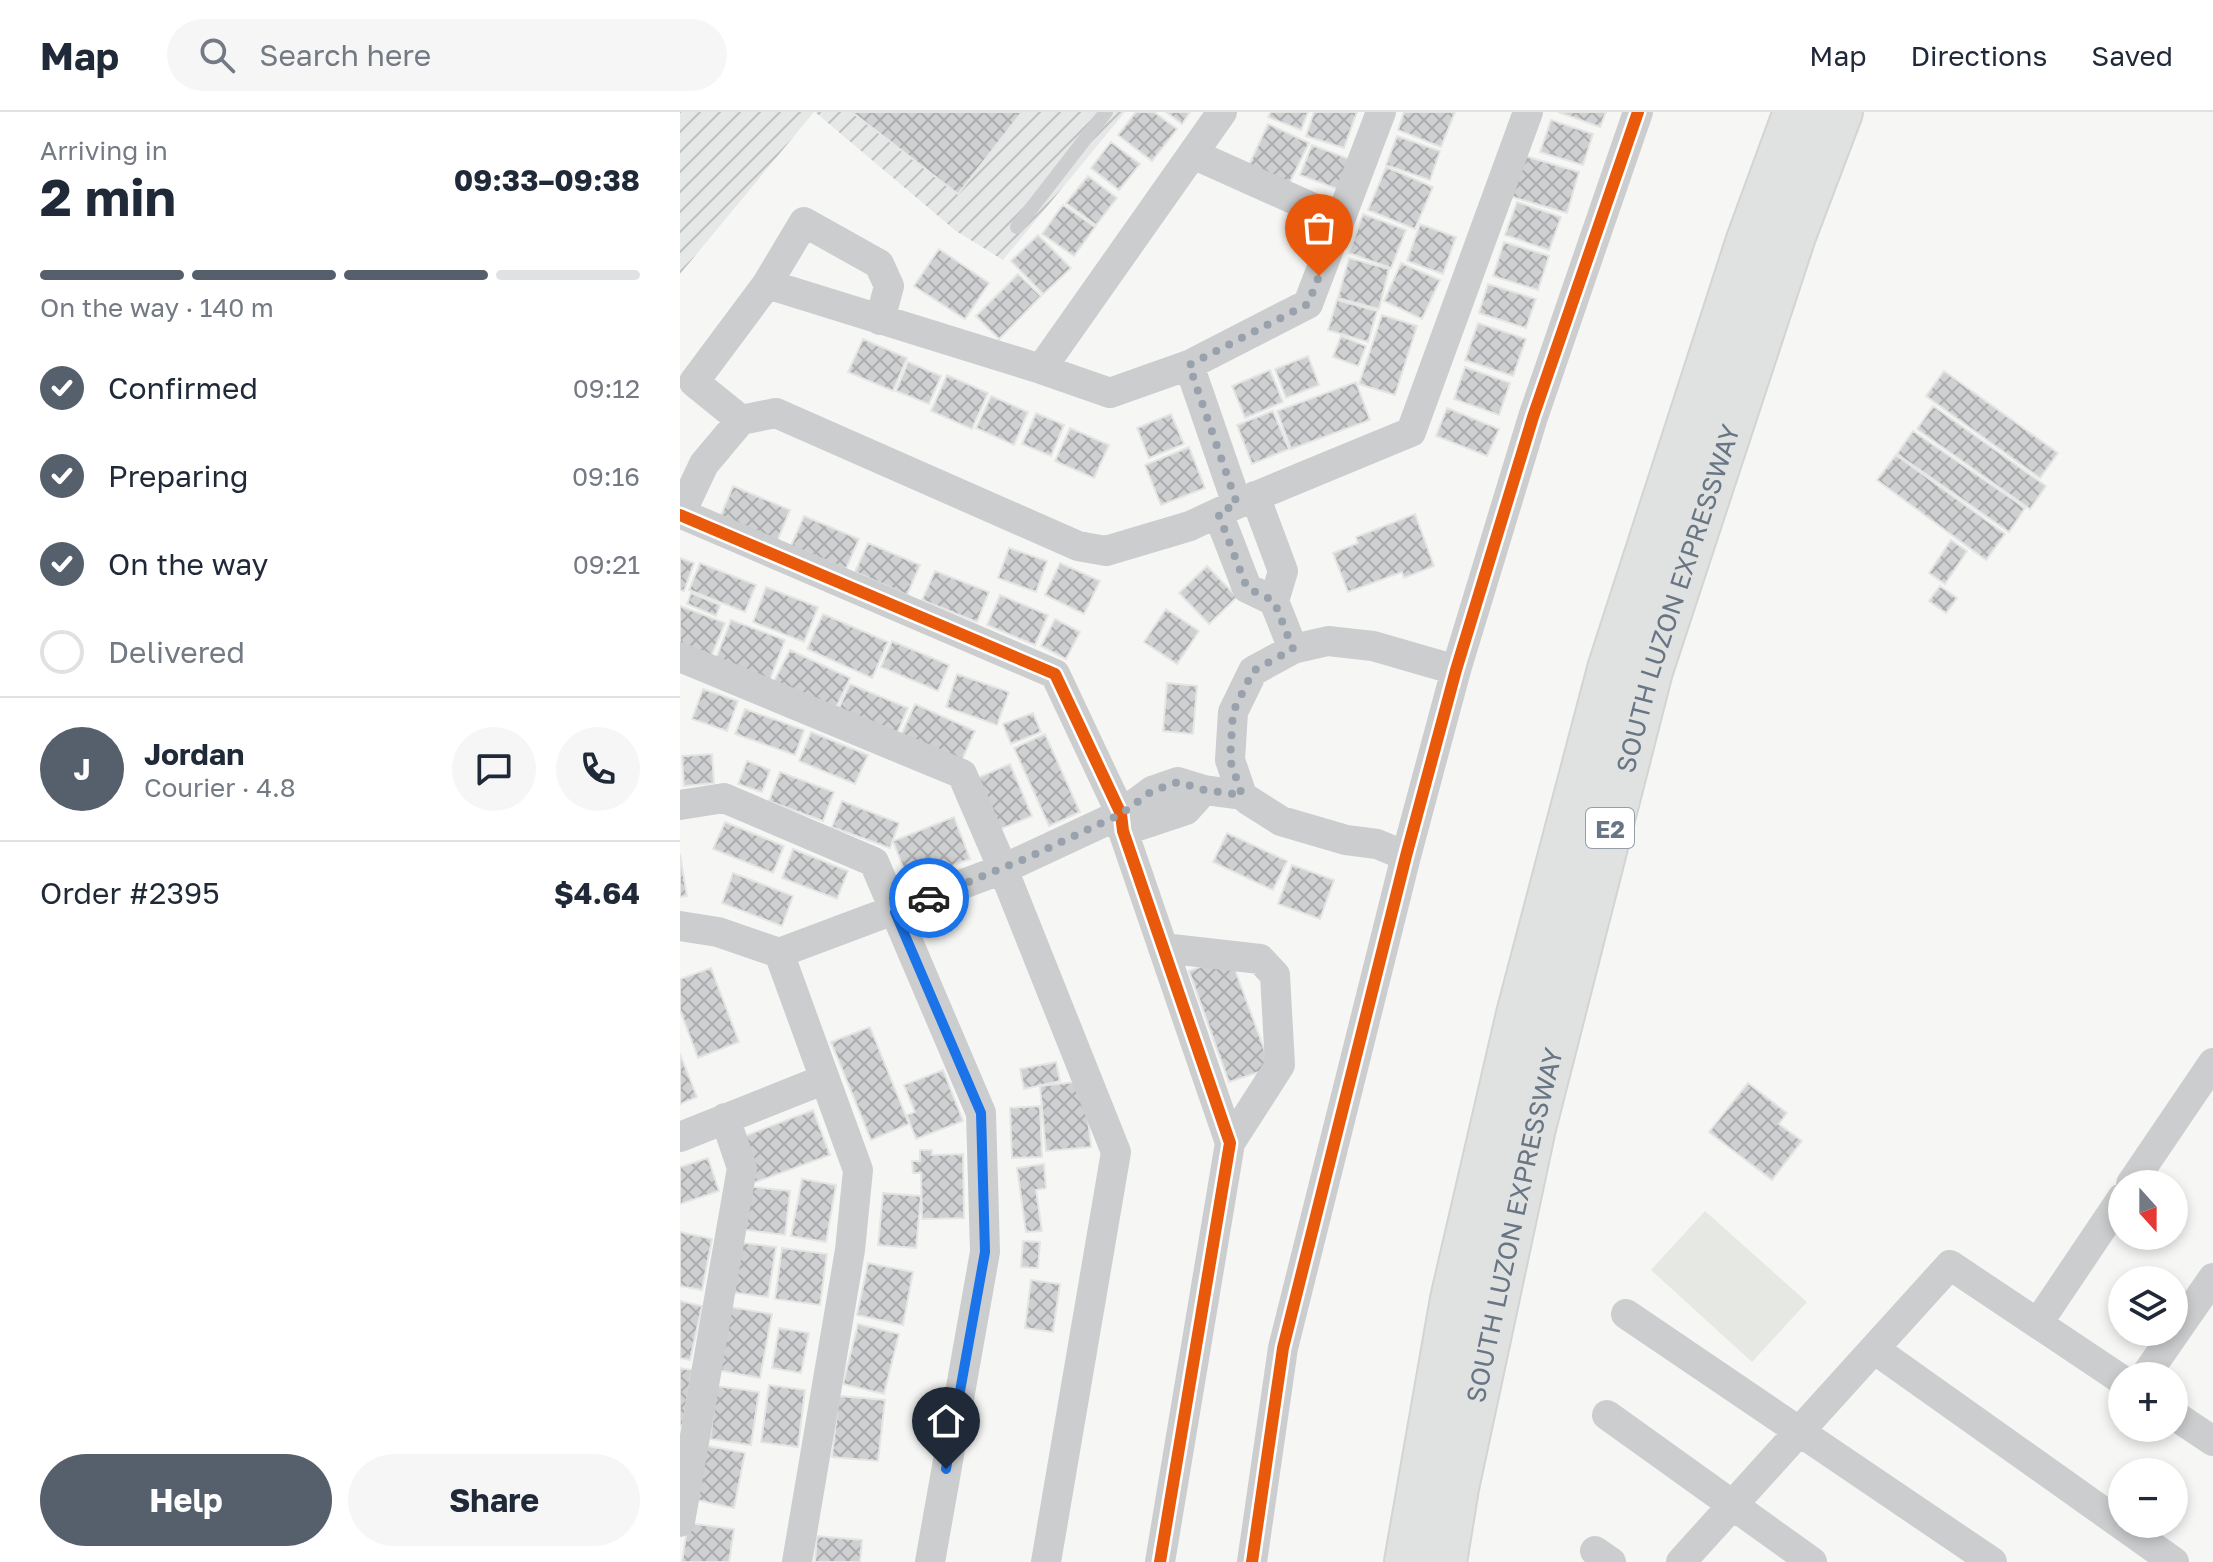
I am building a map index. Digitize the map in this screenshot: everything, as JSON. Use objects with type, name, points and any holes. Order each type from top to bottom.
[{"type":"highway","name":"SOUTH LUZON EXPRESSWAY","points":[[1407,1562],[1456,1284],[1519,1014],[1610,669],[1749,240],[1796,112]]},
{"type":"highway","name":"SOUTH LUZON EXPRESSWAY","points":[[1444,1562],[1462,1459],[1533,1128],[1650,671],[1793,236],[1840,112]]},
{"type":"street","points":[[1041,369],[1222,112]]},
{"type":"street","points":[[767,284],[1110,393],[1189,365],[1308,304],[1381,112]]},
{"type":"street","points":[[1230,1143],[1122,822],[1055,674],[681,514],[704,464],[741,420],[776,413],[1078,546],[1106,551],[1190,526],[1411,432],[1528,112]]},
{"type":"street","points":[[1252,1562],[1283,1348],[1406,856],[1456,670],[1533,417],[1638,112]]},
{"type":"street","points":[[1193,154],[1340,220]]},
{"type":"street","points":[[741,420],[694,382],[767,284],[804,222],[879,264],[889,286],[880,320]]},
{"type":"street","points":[[1189,365],[1237,504],[1247,588],[1274,601]]},
{"type":"street","points":[[1237,504],[1283,571],[1274,601],[1293,649]]},
{"type":"street","points":[[1242,795],[1230,760],[1233,712],[1253,671],[1293,649],[1328,641],[1373,646],[1456,670]]},
{"type":"street","points":[[680,657],[962,774],[1003,869],[1116,1152],[1046,1562]]},
{"type":"street","points":[[680,926],[718,932],[779,953],[895,912],[1122,822],[1152,791],[1178,782],[1204,790],[1242,795],[1281,821],[1346,840],[1377,844],[1406,856]]},
{"type":"street","points":[[680,805],[724,798],[874,862],[981,1113],[985,1252],[930,1562]]},
{"type":"street","points":[[1160,1562],[1230,1143],[1280,1065],[1275,975],[1260,959],[1163,948]]},
{"type":"street","points":[[779,953],[858,1170],[850,1250],[797,1562]]},
{"type":"street","points":[[2140,1170],[2213,1063]]},
{"type":"street","points":[[680,1137],[825,1079]]},
{"type":"street","points":[[680,1522],[742,1168],[725,1118]]},
{"type":"street","points":[[2038,1323],[2108,1219]]},
{"type":"street","points":[[1681,1562],[1950,1265],[2108,1370]]},
{"type":"street","points":[[2155,1362],[2213,1278]]},
{"type":"street","points":[[1626,1314],[1992,1562]]},
{"type":"street","points":[[1874,1349],[2174,1562]]},
{"type":"street","points":[[1607,1415],[1812,1562]]},
{"type":"street","points":[[2188,1424],[2213,1441]]},
{"type":"lane","points":[[1017,227],[1106,112]]},
{"type":"shaded area","points":[[680,112],[814,112],[680,274]]},
{"type":"shaded area","points":[[815,112],[1125,112],[1003,260],[956,231]]},
{"type":"shaded area","points":[[1705,1211],[1807,1302],[1752,1362],[1651,1270]]},
{"type":"building","points":[[852,112],[1022,112],[958,194]]},
{"type":"building","points":[[1136,112],[1154,112],[1177,129],[1152,161],[1118,135]]},
{"type":"building","points":[[1166,112],[1190,112],[1182,124]]},
{"type":"building","points":[[1271,112],[1308,112],[1301,130],[1268,117]]},
{"type":"building","points":[[1314,112],[1357,112],[1344,148],[1306,136]]},
{"type":"building","points":[[1404,112],[1455,112],[1441,147],[1398,130]]},
{"type":"building","points":[[1558,112],[1606,112],[1600,127]]},
{"type":"building","points":[[1551,120],[1593,134],[1583,165],[1540,152]]},
{"type":"building","points":[[1268,124],[1309,143],[1288,186],[1248,167]]},
{"type":"building","points":[[1397,136],[1440,151],[1430,180],[1386,165]]},
{"type":"building","points":[[1111,142],[1140,164],[1119,190],[1091,168]]},
{"type":"building","points":[[1312,145],[1352,160],[1340,190],[1300,175]]},
{"type":"building","points":[[1522,155],[1579,172],[1567,213],[1509,196]]},
{"type":"building","points":[[1386,167],[1433,187],[1415,229],[1368,210]]},
{"type":"building","points":[[1088,176],[1117,198],[1096,225],[1066,203]]},
{"type":"building","points":[[1517,202],[1561,217],[1549,250],[1505,235]]},
{"type":"building","points":[[1063,205],[1095,227],[1074,256],[1042,234]]},
{"type":"building","points":[[1363,214],[1406,230],[1391,268],[1349,253]]},
{"type":"building","points":[[1420,224],[1456,237],[1443,274],[1407,261]]},
{"type":"building","points":[[1038,235],[1071,268],[1043,294],[1011,261]]},
{"type":"building","points":[[1504,242],[1549,256],[1538,290],[1493,276]]},
{"type":"building","points":[[939,249],[989,283],[965,319],[914,286]]},
{"type":"building","points":[[1349,258],[1389,269],[1379,309],[1338,298]]},
{"type":"building","points":[[1401,263],[1440,280],[1422,319],[1384,301]]},
{"type":"building","points":[[1018,274],[1041,296],[999,339],[976,316]]},
{"type":"building","points":[[1488,284],[1536,299],[1526,328],[1479,313]]},
{"type":"building","points":[[1337,300],[1377,311],[1368,342],[1328,330]]},
{"type":"building","points":[[1382,315],[1417,326],[1395,395],[1359,384]]},
{"type":"building","points":[[1478,323],[1526,339],[1513,376],[1465,360]]},
{"type":"building","points":[[1341,336],[1366,346],[1358,366],[1333,357]]},
{"type":"building","points":[[863,339],[907,358],[893,391],[848,372]]},
{"type":"building","points":[[1308,356],[1319,385],[1286,398],[1275,369]]},
{"type":"building","points":[[908,362],[941,376],[929,404],[896,391]]},
{"type":"building","points":[[1465,367],[1510,383],[1499,415],[1454,399]]},
{"type":"building","points":[[1270,370],[1283,402],[1245,418],[1232,386]]},
{"type":"building","points":[[1944,371],[2058,453],[2040,478],[1926,396]]},
{"type":"building","points":[[947,375],[988,393],[972,429],[931,411]]},
{"type":"building","points":[[1356,382],[1370,420],[1291,449],[1277,411]]},
{"type":"building","points":[[991,396],[1028,412],[1014,445],[976,428]]},
{"type":"building","points":[[1933,406],[2046,486],[2030,509],[1917,429]]},
{"type":"building","points":[[1447,408],[1499,429],[1487,456],[1436,436]]},
{"type":"building","points":[[1273,411],[1289,449],[1252,464],[1237,425]]},
{"type":"building","points":[[1036,413],[1064,425],[1051,456],[1022,444]]},
{"type":"building","points":[[1171,414],[1184,444],[1149,458],[1137,428]]},
{"type":"building","points":[[1070,428],[1109,445],[1094,478],[1055,461]]},
{"type":"building","points":[[1913,431],[2025,508],[2009,532],[1897,454]]},
{"type":"building","points":[[1189,447],[1205,488],[1161,505],[1145,465]]},
{"type":"building","points":[[1896,455],[2005,534],[1986,560],[1877,480]]},
{"type":"building","points":[[733,486],[790,510],[776,544],[719,520]]},
{"type":"building","points":[[1415,514],[1434,566],[1404,578],[1402,572],[1348,592],[1333,553],[1358,543],[1356,537]]},
{"type":"building","points":[[804,516],[859,539],[846,569],[791,546]]},
{"type":"building","points":[[1951,540],[1967,551],[1945,584],[1929,573]]},
{"type":"building","points":[[868,543],[920,565],[907,595],[855,572]]},
{"type":"building","points":[[1009,548],[1047,561],[1036,592],[998,578]]},
{"type":"building","points":[[680,558],[694,563],[684,591],[680,590]]},
{"type":"building","points":[[700,563],[756,585],[745,612],[689,590]]},
{"type":"building","points":[[1060,563],[1100,581],[1084,614],[1045,595]]},
{"type":"building","points":[[1207,566],[1237,597],[1209,624],[1179,593]]},
{"type":"building","points":[[935,571],[989,592],[977,622],[922,600]]},
{"type":"building","points":[[1940,586],[1957,598],[1946,613],[1929,601]]},
{"type":"building","points":[[766,587],[818,607],[804,642],[753,622]]},
{"type":"building","points":[[691,593],[720,605],[716,616],[687,604]]},
{"type":"building","points":[[1000,595],[1048,615],[1035,645],[987,625]]},
{"type":"building","points":[[680,606],[725,623],[711,657],[680,645]]},
{"type":"building","points":[[1166,609],[1199,631],[1177,664],[1144,642]]},
{"type":"building","points":[[823,614],[888,642],[872,678],[807,649]]},
{"type":"building","points":[[1055,619],[1080,632],[1066,659],[1041,646]]},
{"type":"building","points":[[731,620],[785,640],[769,682],[715,661]]},
{"type":"building","points":[[892,641],[949,665],[938,691],[881,667]]},
{"type":"building","points":[[790,650],[850,678],[833,714],[772,685]]},
{"type":"building","points":[[957,674],[1009,692],[997,725],[946,707]]},
{"type":"building","points":[[1167,683],[1197,686],[1193,734],[1163,731]]},
{"type":"building","points":[[850,684],[908,708],[896,736],[837,712]]},
{"type":"building","points":[[703,689],[738,701],[727,731],[692,719]]},
{"type":"building","points":[[915,704],[975,731],[961,762],[901,735]]},
{"type":"building","points":[[745,709],[804,730],[795,755],[735,734]]},
{"type":"building","points":[[1033,713],[1041,732],[1011,744],[1003,724]]},
{"type":"building","points":[[811,732],[868,755],[855,784],[799,761]]},
{"type":"building","points":[[1045,734],[1080,812],[1049,826],[1014,748]]},
{"type":"building","points":[[712,754],[714,783],[684,786],[682,756]]},
{"type":"building","points":[[747,761],[770,770],[762,792],[738,784]]},
{"type":"building","points":[[1010,764],[1032,816],[998,830],[977,778]]},
{"type":"building","points":[[780,772],[834,792],[823,821],[769,801]]},
{"type":"building","points":[[842,801],[899,823],[890,848],[832,827]]},
{"type":"building","points":[[954,817],[970,859],[909,883],[893,841]]},
{"type":"building","points":[[725,822],[784,846],[773,873],[713,849]]},
{"type":"building","points":[[1227,833],[1287,861],[1273,890],[1213,862]]},
{"type":"building","points":[[793,849],[848,871],[837,899],[782,878]]},
{"type":"building","points":[[680,854],[687,896],[680,897]]},
{"type":"building","points":[[1292,865],[1334,880],[1320,919],[1278,904]]},
{"type":"building","points":[[733,873],[793,896],[782,926],[722,903]]},
{"type":"building","points":[[1230,956],[1271,1068],[1229,1082],[1189,971]]},
{"type":"building","points":[[711,968],[739,1042],[698,1058],[680,1010],[680,979]]},
{"type":"building","points":[[870,1027],[909,1124],[871,1140],[831,1042]]},
{"type":"building","points":[[680,1054],[697,1097],[680,1104]]},
{"type":"building","points":[[1056,1062],[1060,1081],[1024,1089],[1020,1069]]},
{"type":"building","points":[[943,1070],[963,1121],[916,1139],[907,1115],[915,1112],[904,1085]]},
{"type":"building","points":[[1084,1081],[1091,1147],[1046,1151],[1040,1086]]},
{"type":"building","points":[[1748,1083],[1787,1113],[1779,1124],[1802,1141],[1772,1180],[1709,1132]]},
{"type":"building","points":[[1040,1106],[1042,1157],[1012,1158],[1010,1108]]},
{"type":"building","points":[[813,1110],[830,1155],[753,1183],[737,1139]]},
{"type":"building","points":[[920,1150],[932,1150],[932,1155],[963,1154],[964,1218],[922,1219],[921,1173],[913,1173],[912,1161],[920,1161]]},
{"type":"building","points":[[708,1158],[719,1191],[680,1204],[680,1167]]},
{"type":"building","points":[[1044,1164],[1046,1188],[1036,1190],[1042,1231],[1026,1232],[1017,1168]]},
{"type":"building","points":[[802,1179],[836,1185],[826,1242],[791,1236]]},
{"type":"building","points":[[745,1186],[790,1191],[785,1235],[739,1229]]},
{"type":"building","points":[[883,1193],[921,1196],[916,1248],[878,1245]]},
{"type":"building","points":[[680,1232],[712,1239],[702,1290],[680,1286]]},
{"type":"building","points":[[1023,1241],[1040,1242],[1038,1268],[1021,1267]]},
{"type":"building","points":[[737,1242],[776,1247],[768,1297],[729,1292]]},
{"type":"building","points":[[782,1248],[827,1254],[820,1305],[775,1299]]},
{"type":"building","points":[[868,1263],[913,1272],[903,1325],[857,1315]]},
{"type":"building","points":[[1031,1280],[1060,1284],[1053,1332],[1025,1328]]},
{"type":"building","points":[[680,1301],[702,1306],[690,1360],[680,1358]]},
{"type":"building","points":[[724,1306],[772,1314],[760,1378],[712,1369]]},
{"type":"building","points":[[858,1324],[899,1334],[884,1394],[843,1384]]},
{"type":"building","points":[[779,1328],[809,1333],[801,1373],[772,1368]]},
{"type":"building","points":[[680,1368],[692,1370],[683,1425],[680,1425]]},
{"type":"building","points":[[769,1385],[805,1390],[798,1447],[761,1442]]},
{"type":"building","points":[[717,1386],[759,1392],[751,1445],[710,1439]]},
{"type":"building","points":[[839,1396],[885,1400],[878,1461],[832,1457]]},
{"type":"building","points":[[703,1445],[745,1453],[734,1508],[692,1499]]},
{"type":"building","points":[[688,1523],[734,1529],[729,1562],[682,1562]]},
{"type":"building","points":[[817,1536],[862,1540],[860,1562],[815,1562]]},
{"type":"cycle path","points":[[1252,1562],[1283,1348],[1406,856],[1456,670],[1533,417],[1638,112]]},
{"type":"cycle path","points":[[680,515],[1055,674],[1121,814],[1123,831],[1230,1143],[1160,1562]]},
{"type":"way so far","points":[[929,898],[1027,858],[1121,814],[1152,791],[1178,782],[1204,790],[1242,795],[1230,760],[1233,712],[1253,671],[1293,649],[1274,601],[1247,588],[1239,571],[1218,513],[1237,504],[1189,365],[1308,304],[1319,276]]},
{"type":"route","points":[[929,898],[895,912],[981,1113],[985,1252],[946,1469]]}]
